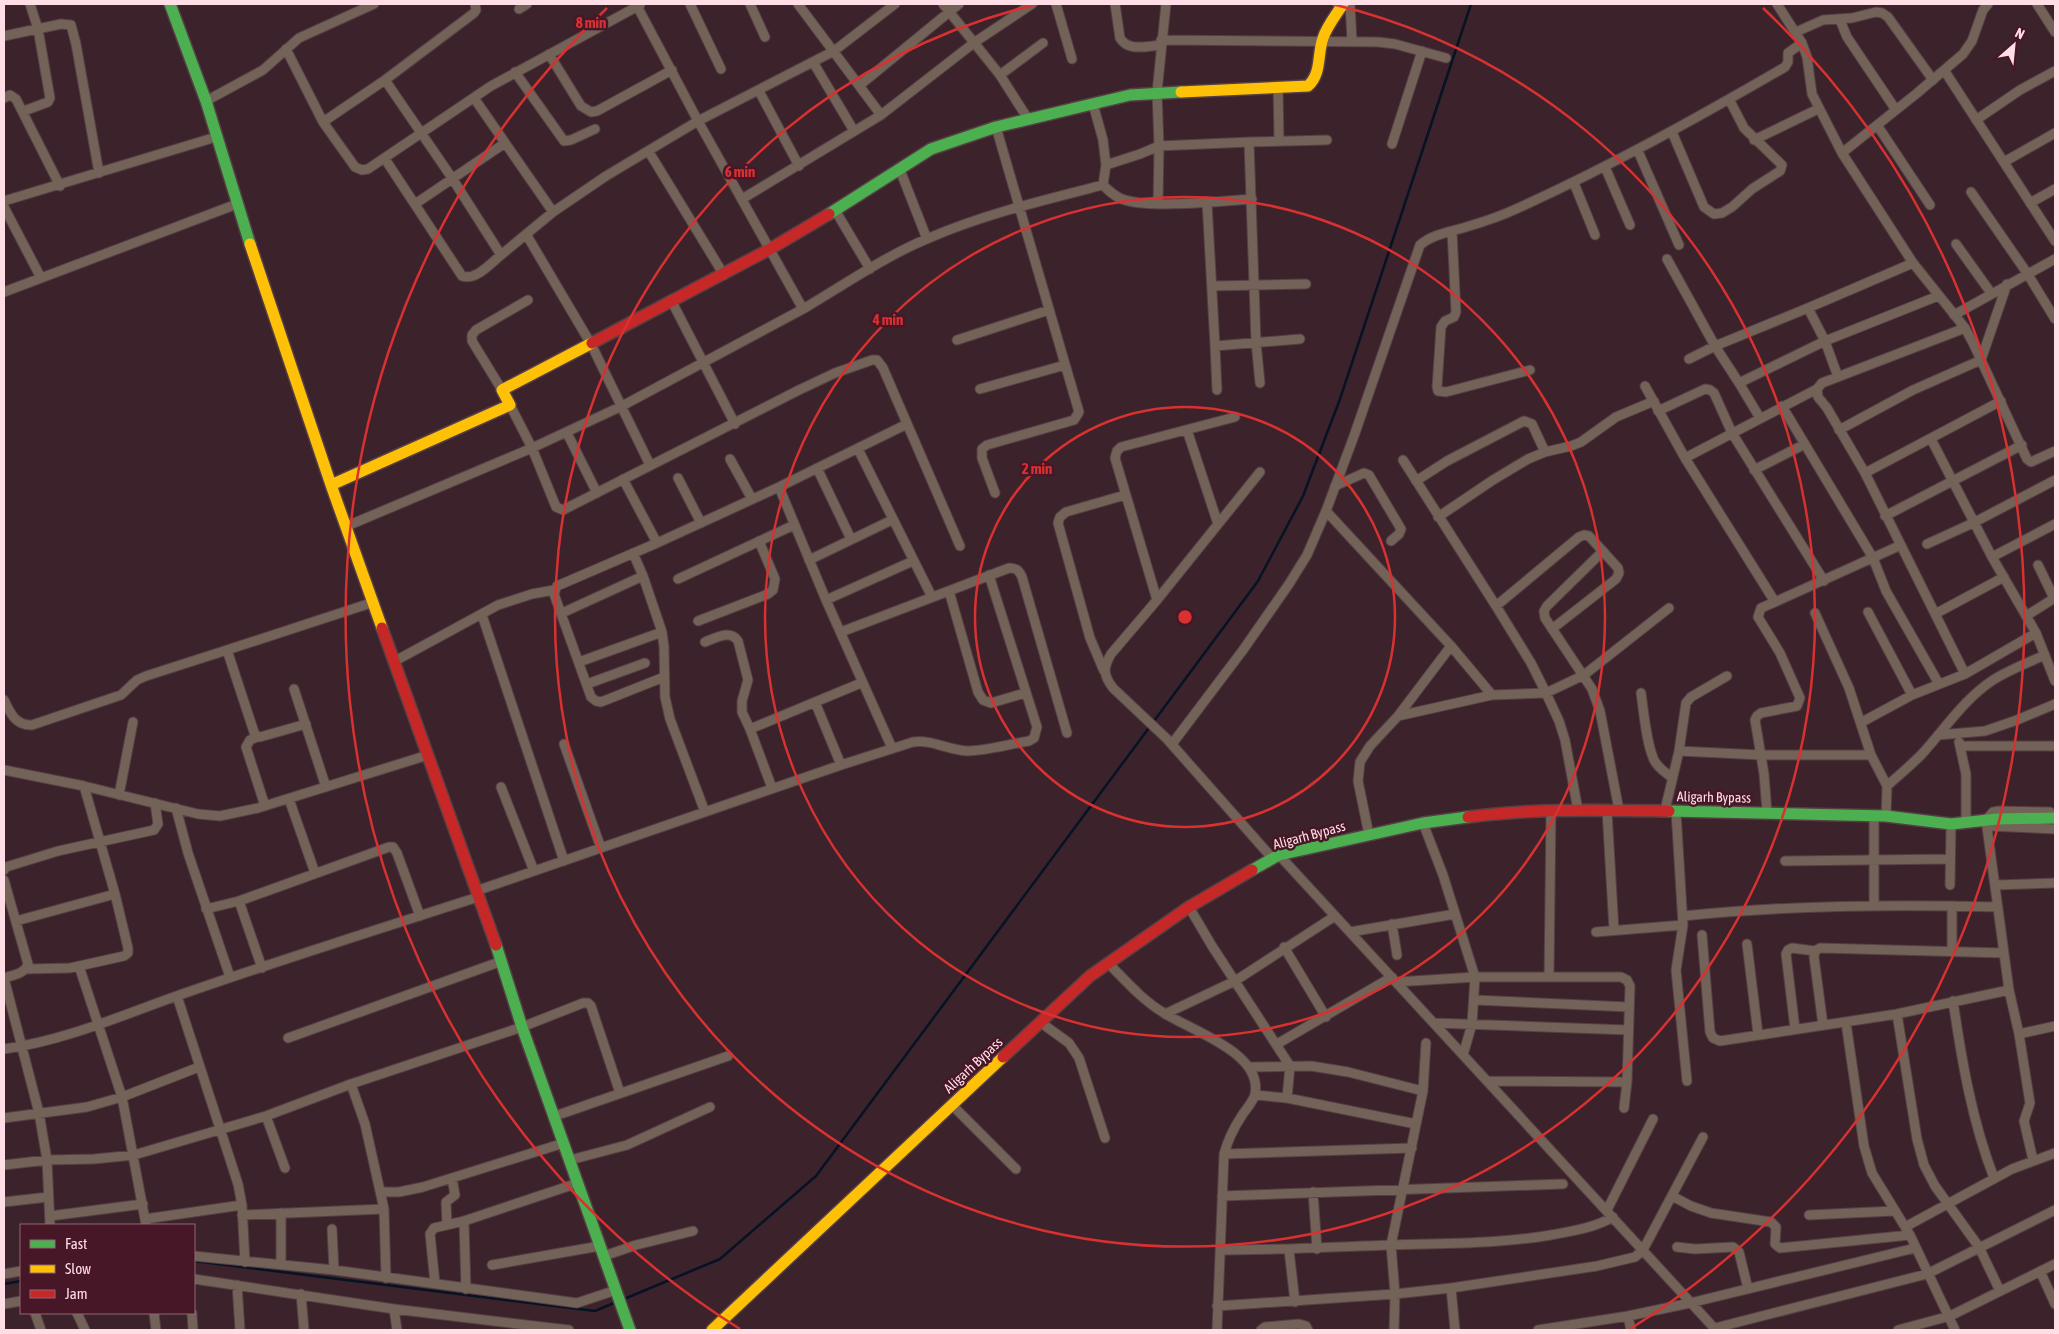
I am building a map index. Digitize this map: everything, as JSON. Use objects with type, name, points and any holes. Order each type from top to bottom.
[{"type":"main road","points":[[170,4],[206,101],[237,204],[331,485],[502,961],[522,1027],[630,1330]]},
{"type":"main road","points":[[331,485],[510,405],[502,390],[671,300],[724,275],[835,210],[932,148],[996,127],[1130,95],[1157,92],[1302,88],[1308,86],[1314,82],[1317,75],[1322,41],[1343,4]]},
{"type":"main road","name":"Aligarh Bypass","points":[[712,1330],[1090,976],[1189,906],[1276,857],[1423,823],[1498,813],[1578,810],[1767,812],[1880,816],[1951,824],[2055,818]]},
{"type":"street","points":[[24,111],[48,102],[50,98],[38,29],[30,4]]},
{"type":"street","points":[[206,101],[263,70],[299,38],[374,4]]},
{"type":"street","points":[[323,122],[385,80],[474,13],[476,10],[475,4]]},
{"type":"street","points":[[690,4],[721,69]]},
{"type":"street","points":[[750,4],[764,36]]},
{"type":"street","points":[[798,4],[881,115]]},
{"type":"street","points":[[385,159],[462,276],[467,278],[474,277],[553,212],[606,176],[698,121],[834,51],[895,4]]},
{"type":"street","points":[[860,85],[946,7],[959,4]]},
{"type":"street","points":[[742,199],[881,115],[975,42],[1032,4]]},
{"type":"street","points":[[1056,4],[1072,59]]},
{"type":"street","points":[[1115,4],[1120,38],[1123,43],[1133,47],[1161,42],[1352,41],[1395,44],[1446,58]]},
{"type":"street","points":[[1158,203],[1159,146],[1157,92],[1166,4]]},
{"type":"street","points":[[1350,4],[1352,41]]},
{"type":"street","points":[[1777,4],[1802,43],[1812,94],[1842,153],[1913,263],[1964,328],[2001,401],[2027,459],[2031,462],[2055,451]]},
{"type":"street","points":[[1842,153],[1963,54],[1972,41],[1983,10],[1988,4]]},
{"type":"street","points":[[2037,4],[2055,32]]},
{"type":"street","points":[[286,49],[323,122],[356,167],[362,170],[368,169],[385,159],[515,72],[638,5],[698,121],[803,309]]},
{"type":"street","points":[[946,7],[1000,75],[1028,119]]},
{"type":"street","points":[[1796,32],[1815,22],[1840,20],[1876,12],[1882,13],[1888,17],[1933,80]]},
{"type":"street","points":[[1840,20],[1847,38],[1896,110]]},
{"type":"street","points":[[4,36],[65,23],[71,25],[100,173]]},
{"type":"street","points":[[1000,75],[1043,43]]},
{"type":"street","points":[[1170,742],[1204,704],[1289,584],[1307,555],[1326,512],[1416,253],[1427,239],[1489,220],[1638,151],[1785,67],[1788,62],[1788,53],[1802,43]]},
{"type":"street","points":[[1392,144],[1422,51]]},
{"type":"street","points":[[549,54],[581,106],[591,112],[597,112],[672,70]]},
{"type":"street","points":[[813,62],[854,131]]},
{"type":"street","points":[[1944,70],[2055,241]]},
{"type":"street","points":[[1976,120],[2020,90],[2055,71]]},
{"type":"street","points":[[515,72],[564,140],[571,140],[596,129]]},
{"type":"street","points":[[385,80],[452,178],[501,255]]},
{"type":"street","points":[[1278,88],[1279,141]]},
{"type":"street","points":[[759,91],[799,166]]},
{"type":"street","points":[[4,98],[13,96],[24,111],[60,186]]},
{"type":"street","points":[[474,98],[553,212]]},
{"type":"street","points":[[1672,132],[1704,207],[1714,214],[1722,213],[1782,168],[1781,162],[1754,140],[1744,128],[1729,99]]},
{"type":"street","points":[[1093,104],[1103,140],[1106,165],[1103,185]]},
{"type":"street","points":[[1754,140],[1818,108]]},
{"type":"street","points":[[1877,125],[1930,206]]},
{"type":"street","points":[[995,493],[982,458],[982,449],[987,445],[1074,420],[1079,412],[996,127]]},
{"type":"street","points":[[2004,162],[2055,133]]},
{"type":"street","points":[[4,201],[60,186],[216,137]]},
{"type":"street","points":[[1106,165],[1159,146],[1327,140]]},
{"type":"street","points":[[1249,142],[1253,285],[1260,383]]},
{"type":"street","points":[[415,204],[505,143]]},
{"type":"street","points":[[1638,151],[1679,245]]},
{"type":"street","points":[[649,152],[724,275]]},
{"type":"street","points":[[1605,167],[1630,224]]},
{"type":"street","points":[[900,170],[927,238]]},
{"type":"street","points":[[1574,182],[1595,235]]},
{"type":"street","points":[[347,526],[567,433],[622,406],[803,309],[927,238],[1018,207],[1103,185]]},
{"type":"street","points":[[1103,185],[1111,194],[1124,200],[1158,203],[1252,199]]},
{"type":"street","points":[[2030,203],[2055,189]]},
{"type":"street","points":[[1971,192],[2027,273],[2055,319]]},
{"type":"street","points":[[1207,202],[1217,390]]},
{"type":"street","points":[[4,292],[237,204]]},
{"type":"street","points":[[4,207],[40,278]]},
{"type":"street","points":[[835,210],[870,269]]},
{"type":"street","points":[[1452,231],[1456,312],[1454,317],[1445,321],[1441,327],[1438,390],[1446,392],[1530,370]]},
{"type":"street","points":[[526,234],[591,344],[650,465]]},
{"type":"street","points":[[1956,244],[1991,293]]},
{"type":"street","points":[[1668,259],[1715,346],[1760,418]]},
{"type":"street","points":[[1954,314],[2055,259]]},
{"type":"street","points":[[1689,359],[1715,346],[1913,263]]},
{"type":"street","points":[[1212,286],[1306,284]]},
{"type":"street","points":[[1840,430],[1912,390],[1981,360],[2007,284]]},
{"type":"street","points":[[1739,383],[1825,341],[1938,296]]},
{"type":"street","points":[[502,390],[472,341],[472,335],[476,330],[528,300]]},
{"type":"street","points":[[671,300],[735,424]]},
{"type":"street","points":[[1808,308],[1825,341],[1838,377]]},
{"type":"street","points":[[957,340],[1050,310]]},
{"type":"street","points":[[1685,458],[1817,389],[1822,384],[1964,328]]},
{"type":"street","points":[[1215,346],[1300,339]]},
{"type":"street","points":[[510,405],[532,448],[556,507],[563,510],[835,373],[877,360],[883,368],[960,546]]},
{"type":"street","points":[[980,389],[1065,365]]},
{"type":"street","points":[[1644,386],[1685,458],[1775,602]]},
{"type":"street","points":[[1658,411],[1705,389],[1714,393],[1732,433],[1824,581]]},
{"type":"street","points":[[1817,389],[1818,397],[1827,408],[1865,473],[1965,674]]},
{"type":"street","points":[[1438,517],[1493,480],[1545,452],[1576,444],[1616,417],[1654,401]]},
{"type":"street","points":[[1865,473],[1931,440],[2001,401]]},
{"type":"street","points":[[1782,406],[1873,558],[1886,591],[1939,684]]},
{"type":"street","points":[[1158,600],[1125,495],[1115,458],[1116,451],[1121,447],[1235,417]]},
{"type":"street","points":[[1416,481],[1455,457],[1524,421],[1532,424],[1545,452]]},
{"type":"street","points":[[395,661],[514,599],[554,590],[557,586],[633,554],[779,487],[906,424]]},
{"type":"street","points":[[1187,430],[1218,524]]},
{"type":"street","points":[[567,433],[597,493]]},
{"type":"street","points":[[1931,440],[1973,523],[2036,633],[2055,681]]},
{"type":"street","points":[[1754,470],[1805,444]]},
{"type":"street","points":[[1885,516],[2022,445]]},
{"type":"street","points":[[858,449],[932,597]]},
{"type":"street","points":[[730,459],[752,499]]},
{"type":"street","points":[[1403,460],[1531,663],[1559,722],[1578,810]]},
{"type":"street","points":[[817,468],[851,539]]},
{"type":"street","points":[[1104,671],[1106,662],[1111,654],[1158,600],[1260,472]]},
{"type":"street","points":[[1335,486],[1364,473],[1369,475],[1401,529],[1399,534],[1391,541]]},
{"type":"street","points":[[678,478],[701,523]]},
{"type":"street","points":[[623,479],[657,543]]},
{"type":"street","points":[[1927,544],[1973,523],[2055,480]]},
{"type":"street","points":[[779,487],[861,683],[892,748]]},
{"type":"street","points":[[1125,495],[1066,512],[1060,517],[1058,523],[1090,638],[1106,679],[1113,688],[1170,742],[1276,857],[1394,979],[1487,1080],[1639,1254],[1716,1329],[1927,1274],[2055,1210]]},
{"type":"street","points":[[1326,512],[1451,646],[1492,695]]},
{"type":"street","points":[[809,560],[892,520]]},
{"type":"street","points":[[1992,557],[2055,524]]},
{"type":"street","points":[[678,579],[794,525]]},
{"type":"street","points":[[1496,606],[1578,537],[1590,536],[1618,568],[1619,573],[1616,579],[1552,629]]},
{"type":"street","points":[[698,621],[768,594],[773,590],[775,579],[758,542]]},
{"type":"street","points":[[1767,812],[1757,716],[1761,713],[1794,708],[1800,703],[1800,698],[1780,653],[1758,617],[1761,608],[1901,545]]},
{"type":"street","points":[[1603,551],[1547,606],[1544,612],[1545,618],[1592,689],[1600,711],[1619,810]]},
{"type":"street","points":[[633,554],[643,576],[662,632],[665,698],[670,719],[705,812]]},
{"type":"street","points":[[826,600],[913,561]]},
{"type":"street","points":[[2026,616],[2053,599],[2038,565]]},
{"type":"street","points":[[841,632],[1009,568],[1019,571],[1067,733]]},
{"type":"street","points":[[4,1049],[22,1047],[99,1025],[230,978],[420,916],[534,871],[892,748],[922,740],[942,747],[969,751],[1029,741],[1034,738],[1037,727],[989,575]]},
{"type":"street","points":[[562,613],[643,576]]},
{"type":"street","points":[[1935,614],[2004,577]]},
{"type":"street","points":[[554,590],[591,697],[596,701],[601,702],[664,677]]},
{"type":"street","points":[[949,591],[978,692],[983,700],[991,703],[1025,693]]},
{"type":"street","points":[[4,700],[12,716],[19,723],[26,726],[32,725],[120,695],[137,680],[146,676],[374,602]]},
{"type":"street","points":[[1398,716],[1492,695],[1546,693],[1584,676],[1669,608]]},
{"type":"street","points":[[1868,612],[1912,696]]},
{"type":"street","points":[[1815,613],[1849,688],[1862,722],[1871,755],[1887,786]]},
{"type":"street","points":[[482,614],[564,861]]},
{"type":"street","points":[[579,662],[662,632]]},
{"type":"street","points":[[1862,722],[1912,696],[1965,674],[2036,633]]},
{"type":"street","points":[[704,642],[729,634],[735,636],[738,641],[748,680],[742,701],[742,712],[772,788]]},
{"type":"street","points":[[1369,835],[1358,781],[1360,762],[1370,746],[1398,716],[1451,646]]},
{"type":"street","points":[[227,650],[253,733],[257,737]]},
{"type":"street","points":[[1874,905],[1873,859],[1887,786],[1921,755],[1972,696],[1992,680],[2045,656]]},
{"type":"street","points":[[587,684],[645,663]]},
{"type":"street","points":[[1687,1081],[1676,970],[1683,920],[1671,811],[1671,777],[1678,751],[1686,703],[1691,697],[1727,676]]},
{"type":"street","points":[[750,729],[861,683]]},
{"type":"street","points":[[294,690],[326,787]]},
{"type":"street","points":[[1641,693],[1654,762],[1671,777]]},
{"type":"street","points":[[815,702],[841,764]]},
{"type":"street","points":[[1938,735],[1985,730],[2017,720],[2055,704]]},
{"type":"street","points":[[119,795],[133,722]]},
{"type":"street","points":[[265,806],[247,751],[247,743],[257,737],[306,724]]},
{"type":"street","points":[[1958,734],[1966,774],[1966,822]]},
{"type":"street","points":[[564,744],[601,848]]},
{"type":"street","points":[[1960,746],[2055,746]]},
{"type":"street","points":[[1678,751],[1761,755],[1871,755]]},
{"type":"street","points":[[4,770],[84,786],[198,814],[220,816],[265,806],[428,756]]},
{"type":"street","points":[[84,786],[115,894],[128,953],[124,956],[80,966],[26,969],[4,978],[39,1112],[47,1160],[50,1220],[143,1204]]},
{"type":"street","points":[[501,787],[534,871]]},
{"type":"street","points":[[289,799],[315,873]]},
{"type":"street","points":[[4,870],[6,867],[58,851],[154,830],[158,826],[155,803]]},
{"type":"street","points":[[176,808],[206,909],[230,978]]},
{"type":"street","points":[[1549,977],[1551,811]]},
{"type":"street","points":[[1607,811],[1614,930]]},
{"type":"street","points":[[2033,1160],[2024,1121],[2030,1103],[2019,1034],[2009,990],[1998,907],[1990,822],[1992,812],[2055,812]]},
{"type":"street","points":[[1990,822],[2055,829]]},
{"type":"street","points":[[1423,823],[1443,875],[1475,977],[1472,1024],[1463,1055]]},
{"type":"street","points":[[1950,885],[1951,824]]},
{"type":"street","points":[[206,909],[239,901],[389,847],[393,848],[397,853],[420,916]]},
{"type":"street","points":[[1785,861],[1950,859]]},
{"type":"street","points":[[4,880],[28,964],[26,969]]},
{"type":"street","points":[[1996,885],[2055,883]]},
{"type":"street","points":[[16,921],[115,894]]},
{"type":"street","points":[[239,901],[262,968]]},
{"type":"street","points":[[1189,906],[1212,946],[1278,1044],[1290,1066],[1287,1098]]},
{"type":"street","points":[[1596,932],[1799,906],[1998,907]]},
{"type":"street","points":[[1952,906],[1952,951]]},
{"type":"street","points":[[1350,932],[1455,914]]},
{"type":"street","points":[[1165,1014],[1234,980],[1335,916]]},
{"type":"street","points":[[1392,924],[1397,955]]},
{"type":"street","points":[[1702,935],[1710,1032],[1713,1038],[1720,1042],[1758,1034],[1897,1014],[2009,990]]},
{"type":"street","points":[[1747,944],[1758,1034]]},
{"type":"street","points":[[1284,947],[1326,1017]]},
{"type":"street","points":[[1795,1029],[1786,954],[1792,948],[1815,951],[1820,948],[2004,953]]},
{"type":"street","points":[[1815,951],[1814,957],[1823,1025]]},
{"type":"street","points":[[288,1038],[502,961]]},
{"type":"street","points":[[1108,962],[1141,997],[1165,1014],[1236,1053],[1250,1067],[1255,1077],[1255,1095],[1228,1139],[1224,1154],[1217,1330]]},
{"type":"street","points":[[80,966],[122,1097],[146,1222],[242,1205]]},
{"type":"street","points":[[1278,1044],[1394,979],[1621,977],[1627,980],[1630,986],[1627,1082],[1624,1108]]},
{"type":"street","points":[[177,996],[220,1130],[233,1163],[242,1205],[245,1262]]},
{"type":"street","points":[[1474,1000],[1629,1007]]},
{"type":"street","points":[[1953,1002],[1973,1114],[1982,1147],[1994,1178]]},
{"type":"street","points":[[4,1164],[134,1155],[266,1116],[351,1084],[522,1027],[583,1003],[588,1003],[591,1006],[620,1093]]},
{"type":"street","points":[[1897,1014],[1917,1139],[1924,1166],[1979,1247],[2000,1291]]},
{"type":"street","points":[[1040,1022],[1069,1043],[1080,1058],[1105,1138]]},
{"type":"street","points":[[1846,1022],[1864,1146],[1872,1173],[1907,1231],[1927,1274],[1950,1316],[1955,1330]]},
{"type":"street","points":[[1434,1023],[1628,1030]]},
{"type":"street","points":[[2019,1034],[2055,1026]]},
{"type":"street","points":[[1394,1330],[1396,1294],[1391,1245],[1423,1091],[1426,1043]]},
{"type":"street","points":[[555,1116],[728,1056]]},
{"type":"street","points":[[1250,1067],[1311,1066],[1348,1072],[1423,1091]]},
{"type":"street","points":[[4,1118],[87,1107],[122,1097],[199,1067]]},
{"type":"street","points":[[1487,1080],[1627,1082]]},
{"type":"street","points":[[351,1084],[365,1124],[384,1209],[386,1278]]},
{"type":"street","points":[[1255,1095],[1287,1098],[1416,1124]]},
{"type":"street","points":[[952,1105],[1016,1169]]},
{"type":"street","points":[[570,1160],[627,1146],[710,1107]]},
{"type":"street","points":[[266,1116],[285,1168]]},
{"type":"street","points":[[1220,1250],[1289,1250],[1480,1243],[1534,1238],[1577,1230],[1608,1217],[1653,1119]]},
{"type":"street","points":[[1217,1306],[1295,1302],[1451,1288],[1597,1266],[1639,1254],[1703,1137]]},
{"type":"street","points":[[380,1192],[407,1190],[564,1143]]},
{"type":"street","points":[[1224,1154],[1412,1148]]},
{"type":"street","points":[[1672,1196],[1711,1213],[1772,1222],[1776,1227],[1775,1244],[1780,1248],[1907,1231],[1949,1202],[1994,1178],[2033,1160],[2055,1154]]},
{"type":"street","points":[[447,1225],[446,1202],[455,1196],[452,1178]]},
{"type":"street","points":[[435,1282],[431,1230],[578,1183]]},
{"type":"street","points":[[1222,1196],[1563,1184]]},
{"type":"street","points":[[1313,1192],[1317,1249]]},
{"type":"street","points":[[4,1202],[48,1197]]},
{"type":"street","points":[[242,1215],[384,1209]]},
{"type":"street","points":[[1810,1215],[1894,1211]]},
{"type":"street","points":[[281,1264],[282,1213]]},
{"type":"street","points":[[464,1221],[466,1289]]},
{"type":"street","points":[[332,1229],[334,1270]]},
{"type":"street","points":[[492,1265],[602,1251],[694,1231]]},
{"type":"street","points":[[1677,1247],[1695,1249],[1733,1247],[1737,1249],[1748,1289]]},
{"type":"street","points":[[1538,1330],[1628,1316],[1915,1248]]},
{"type":"street","points":[[1289,1250],[1295,1302]]},
{"type":"street","points":[[195,1256],[435,1282],[466,1289],[577,1303],[617,1294]]},
{"type":"street","points":[[1898,1330],[1950,1316],[2055,1264]]},
{"type":"street","points":[[4,1274],[20,1271]]},
{"type":"street","points":[[2040,1272],[2055,1304]]},
{"type":"street","points":[[195,1280],[568,1330]]},
{"type":"street","points":[[237,1285],[240,1330]]},
{"type":"street","points":[[1451,1288],[1454,1330]]},
{"type":"street","points":[[301,1294],[304,1330]]},
{"type":"street","points":[[4,1304],[20,1302]]},
{"type":"street","points":[[394,1308],[398,1330]]},
{"type":"street","points":[[35,1314],[41,1330]]},
{"type":"street","points":[[77,1314],[85,1330]]},
{"type":"street","points":[[154,1314],[156,1330]]},
{"type":"street","points":[[192,1314],[193,1330]]},
{"type":"street","points":[[1628,1316],[1632,1330]]},
{"type":"street","points":[[1261,1330],[1265,1327],[1299,1324],[1306,1326],[1308,1330]]},
{"type":"waterway","points":[[624,1299],[720,1259],[816,1176],[1258,581],[1303,496],[1340,399],[1471,4]]},
{"type":"waterway","points":[[195,1261],[595,1311],[614,1303]]},
{"type":"waterway","points":[[4,1284],[20,1281]]},
{"type":"traffic: fast","points":[[170,4],[206,101],[250,244]]},
{"type":"traffic: fast","points":[[829,214],[931,149],[996,127],[1130,95],[1181,92]]},
{"type":"traffic: fast","points":[[1669,811],[1886,816],[1951,824],[1997,819],[2055,818]]},
{"type":"traffic: fast","points":[[1252,870],[1279,855],[1423,823],[1468,817]]},
{"type":"traffic: fast","points":[[496,945],[522,1027],[630,1330]]},
{"type":"traffic: slow","points":[[1181,92],[1308,86],[1317,70],[1321,44],[1325,34],[1343,4]]},
{"type":"traffic: slow","points":[[250,244],[331,485],[382,628]]},
{"type":"traffic: slow","points":[[331,485],[510,405],[502,390],[592,343]]},
{"type":"traffic: slow","points":[[712,1330],[1003,1057]]},
{"type":"traffic: jam","points":[[592,343],[770,249],[829,214]]},
{"type":"traffic: jam","points":[[382,628],[496,945]]},
{"type":"traffic: jam","points":[[1468,817],[1543,811],[1669,811]]},
{"type":"traffic: jam","points":[[1003,1057],[1090,976],[1189,907],[1252,870]]}]
